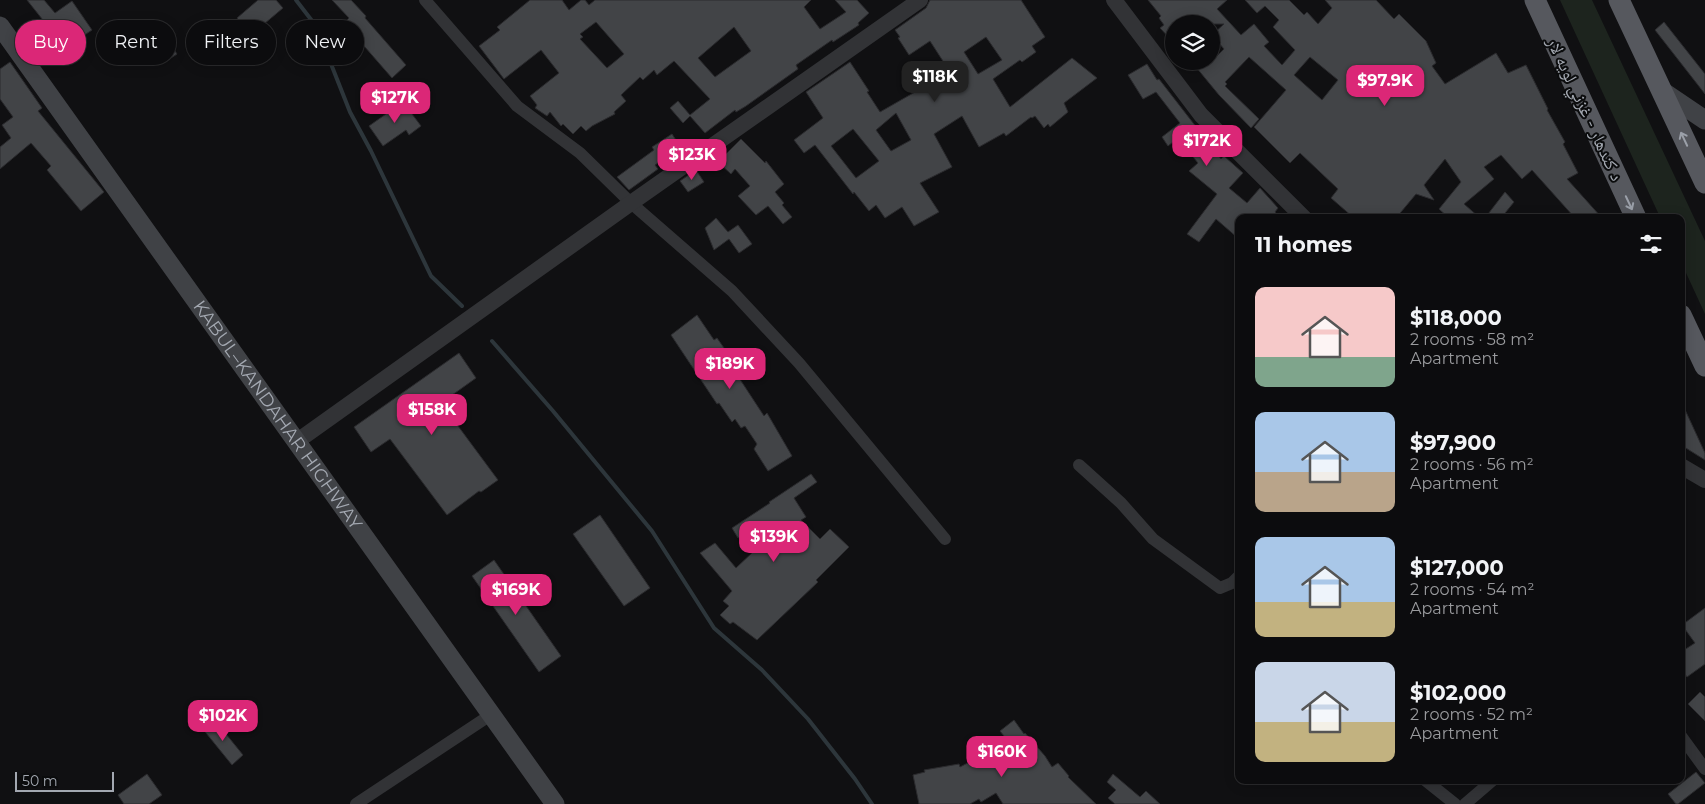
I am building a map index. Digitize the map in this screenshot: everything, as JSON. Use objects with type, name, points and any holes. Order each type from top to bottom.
[{"type":"highway","name":"د کندهار - غزني لويه لار","points":[[1535,0],[1634,214]]},
{"type":"highway","points":[[1619,0],[1705,183]]},
{"type":"highway","points":[[1685,324],[1705,366]]},
{"type":"main road","name":"KABUL–KANDAHAR HIGHWAY","points":[[0,26],[555,804]]},
{"type":"main road","points":[[1662,91],[1705,120]]},
{"type":"street","points":[[425,0],[517,106],[580,153],[631,203],[732,291],[799,363],[945,539]]},
{"type":"street","points":[[296,442],[920,0]]},
{"type":"street","points":[[1114,0],[1201,115],[1300,214]]},
{"type":"street","points":[[1079,465],[1121,504],[1153,539],[1220,588],[1235,583]]},
{"type":"street","points":[[1685,468],[1705,480]]},
{"type":"street","points":[[356,804],[492,714]]},
{"type":"street","points":[[1685,742],[1705,769]]},
{"type":"street","points":[[1430,784],[1455,804]]},
{"type":"street","points":[[1465,804],[1488,784]]},
{"type":"shaded area","points":[[1560,0],[1592,0],[1705,241],[1705,314],[1685,271],[1685,214],[1659,214]]},
{"type":"building","points":[[27,0],[44,0],[55,13],[72,1],[85,20],[43,20]]},
{"type":"building","points":[[258,0],[276,0],[283,8],[269,20],[239,20],[237,18]]},
{"type":"building","points":[[332,0],[351,0],[406,65],[392,78],[364,46],[364,20],[347,20],[349,18]]},
{"type":"building","points":[[530,0],[562,0],[569,10],[581,0],[585,0],[589,5],[595,0],[811,0],[804,7],[820,29],[846,12],[835,0],[857,0],[869,13],[858,23],[859,25],[833,42],[832,40],[796,65],[798,69],[746,106],[736,112],[735,110],[705,133],[690,116],[683,123],[670,108],[678,101],[690,115],[710,99],[674,61],[657,75],[654,70],[643,80],[640,77],[621,95],[626,101],[614,112],[615,114],[586,131],[581,126],[573,134],[563,124],[561,126],[550,112],[547,116],[535,108],[537,105],[530,96],[559,73],[541,50],[504,79],[479,46],[500,30],[497,27]],"holes":[[[596,22],[624,54],[607,68],[580,39],[583,37],[580,34]],[[734,27],[751,51],[715,77],[698,58]]]},
{"type":"building","points":[[930,0],[1021,0],[1045,37],[1032,46],[1036,52],[1022,62],[1020,60],[993,79],[1010,107],[1072,58],[1097,78],[1064,103],[1068,112],[1050,127],[1048,124],[1044,128],[1035,116],[1031,117],[1006,136],[1004,133],[979,147],[962,116],[934,134],[952,167],[920,183],[939,212],[914,226],[902,207],[885,218],[876,205],[869,211],[854,192],[853,194],[815,145],[804,153],[794,140],[823,118],[806,92],[850,62],[880,112],[950,72],[930,41],[909,55],[895,30],[926,8]],"holes":[[[986,37],[1002,60],[978,74],[964,52]],[[896,113],[911,140],[891,151],[876,130]],[[853,129],[879,161],[856,178],[831,146]]]},
{"type":"building","points":[[1148,0],[1227,0],[1217,9],[1241,35],[1254,24],[1269,42],[1264,46],[1282,65],[1295,50],[1273,27],[1279,20],[1265,6],[1257,13],[1245,0],[1289,0],[1304,15],[1307,12],[1318,24],[1332,8],[1325,0],[1376,0],[1394,19],[1399,14],[1426,41],[1436,63],[1432,66],[1445,84],[1496,53],[1508,73],[1526,65],[1547,110],[1565,142],[1563,144],[1578,173],[1567,179],[1598,214],[1571,214],[1532,170],[1522,179],[1501,155],[1484,167],[1494,179],[1464,204],[1475,214],[1445,214],[1439,209],[1461,182],[1445,159],[1424,185],[1434,200],[1416,194],[1399,214],[1349,214],[1331,198],[1338,189],[1300,153],[1290,163],[1254,127],[1286,90],[1249,57],[1225,82],[1227,84],[1225,86],[1259,119],[1251,128],[1219,95],[1198,70],[1220,70],[1220,53],[1224,49],[1220,44],[1220,28],[1224,24],[1220,24],[1220,15],[1165,15],[1165,33],[1160,28],[1164,25],[1159,18],[1161,16]],"holes":[[[1310,57],[1338,80],[1322,100],[1294,75]]]},
{"type":"building","points":[[86,21],[92,30],[86,34]]},
{"type":"building","points":[[1664,22],[1705,74],[1705,94],[1655,30]]},
{"type":"building","points":[[10,62],[42,108],[38,111],[104,192],[81,211],[47,170],[51,166],[31,143],[0,169],[0,147],[11,138],[2,125],[13,117],[0,99],[0,69]]},
{"type":"building","points":[[1147,64],[1157,80],[1159,79],[1221,159],[1224,156],[1243,173],[1229,188],[1247,203],[1260,188],[1278,208],[1275,212],[1277,214],[1235,214],[1235,236],[1216,219],[1199,242],[1187,234],[1217,194],[1189,171],[1198,163],[1178,138],[1168,146],[1162,137],[1180,123],[1156,92],[1143,99],[1128,75]]},
{"type":"building","points":[[403,102],[421,126],[409,135],[406,130],[383,146],[369,126]]},
{"type":"building","points":[[672,134],[681,148],[655,165],[658,169],[629,190],[617,177],[654,150],[652,147]]},
{"type":"building","points":[[741,139],[765,163],[766,161],[784,184],[775,192],[784,203],[782,205],[792,217],[783,224],[768,206],[756,215],[738,196],[750,186],[735,169],[731,174],[718,162]]},
{"type":"building","points":[[696,170],[704,182],[688,192],[680,181]]},
{"type":"building","points":[[1505,192],[1514,202],[1504,214],[1488,214]]},
{"type":"building","points":[[716,218],[728,232],[738,225],[752,244],[739,253],[729,239],[714,250],[705,228]]},
{"type":"building","points":[[697,315],[714,340],[717,338],[731,358],[728,361],[764,416],[767,413],[792,456],[768,471],[754,449],[757,444],[745,426],[741,428],[735,419],[732,422],[719,403],[717,404],[671,335]]},
{"type":"building","points":[[459,353],[476,378],[441,403],[498,480],[481,492],[479,491],[447,515],[390,439],[371,452],[354,427]]},
{"type":"building","points":[[1685,410],[1705,453],[1705,460],[1685,448]]},
{"type":"building","points":[[811,474],[817,482],[794,498],[806,517],[801,520],[820,539],[830,529],[849,547],[816,580],[818,582],[757,640],[733,622],[730,624],[720,615],[729,606],[723,601],[732,591],[700,553],[715,543],[736,568],[754,551],[742,536],[738,538],[732,528]]},
{"type":"building","points":[[600,515],[650,588],[624,606],[573,534]]},
{"type":"building","points":[[494,560],[561,656],[539,672],[472,576]]},
{"type":"building","points":[[1705,608],[1705,664],[1687,677],[1685,674],[1685,649],[1695,643],[1685,629],[1685,623]]},
{"type":"building","points":[[1700,692],[1705,697],[1705,721],[1688,704]]},
{"type":"building","points":[[213,718],[243,755],[232,765],[202,728]]},
{"type":"building","points":[[1014,720],[1052,767],[1058,763],[1068,777],[1096,804],[1003,804],[996,793],[981,802],[979,799],[970,804],[919,804],[913,775],[925,772],[924,770],[959,764],[960,767],[978,759],[1008,741],[1000,731]]},
{"type":"building","points":[[1696,772],[1705,783],[1676,804],[1668,794],[1681,784],[1685,784],[1685,781]]},
{"type":"building","points":[[147,774],[162,795],[149,804],[124,804],[118,795]]},
{"type":"building","points":[[1113,774],[1140,797],[1146,791],[1160,804],[1115,804],[1108,798],[1116,790],[1107,782]]},
{"type":"waterway","points":[[296,0],[316,26],[350,112],[371,151],[431,276],[462,306]]},
{"type":"waterway","points":[[492,341],[553,411],[652,531],[714,628],[762,670],[808,719],[872,804]]}]
